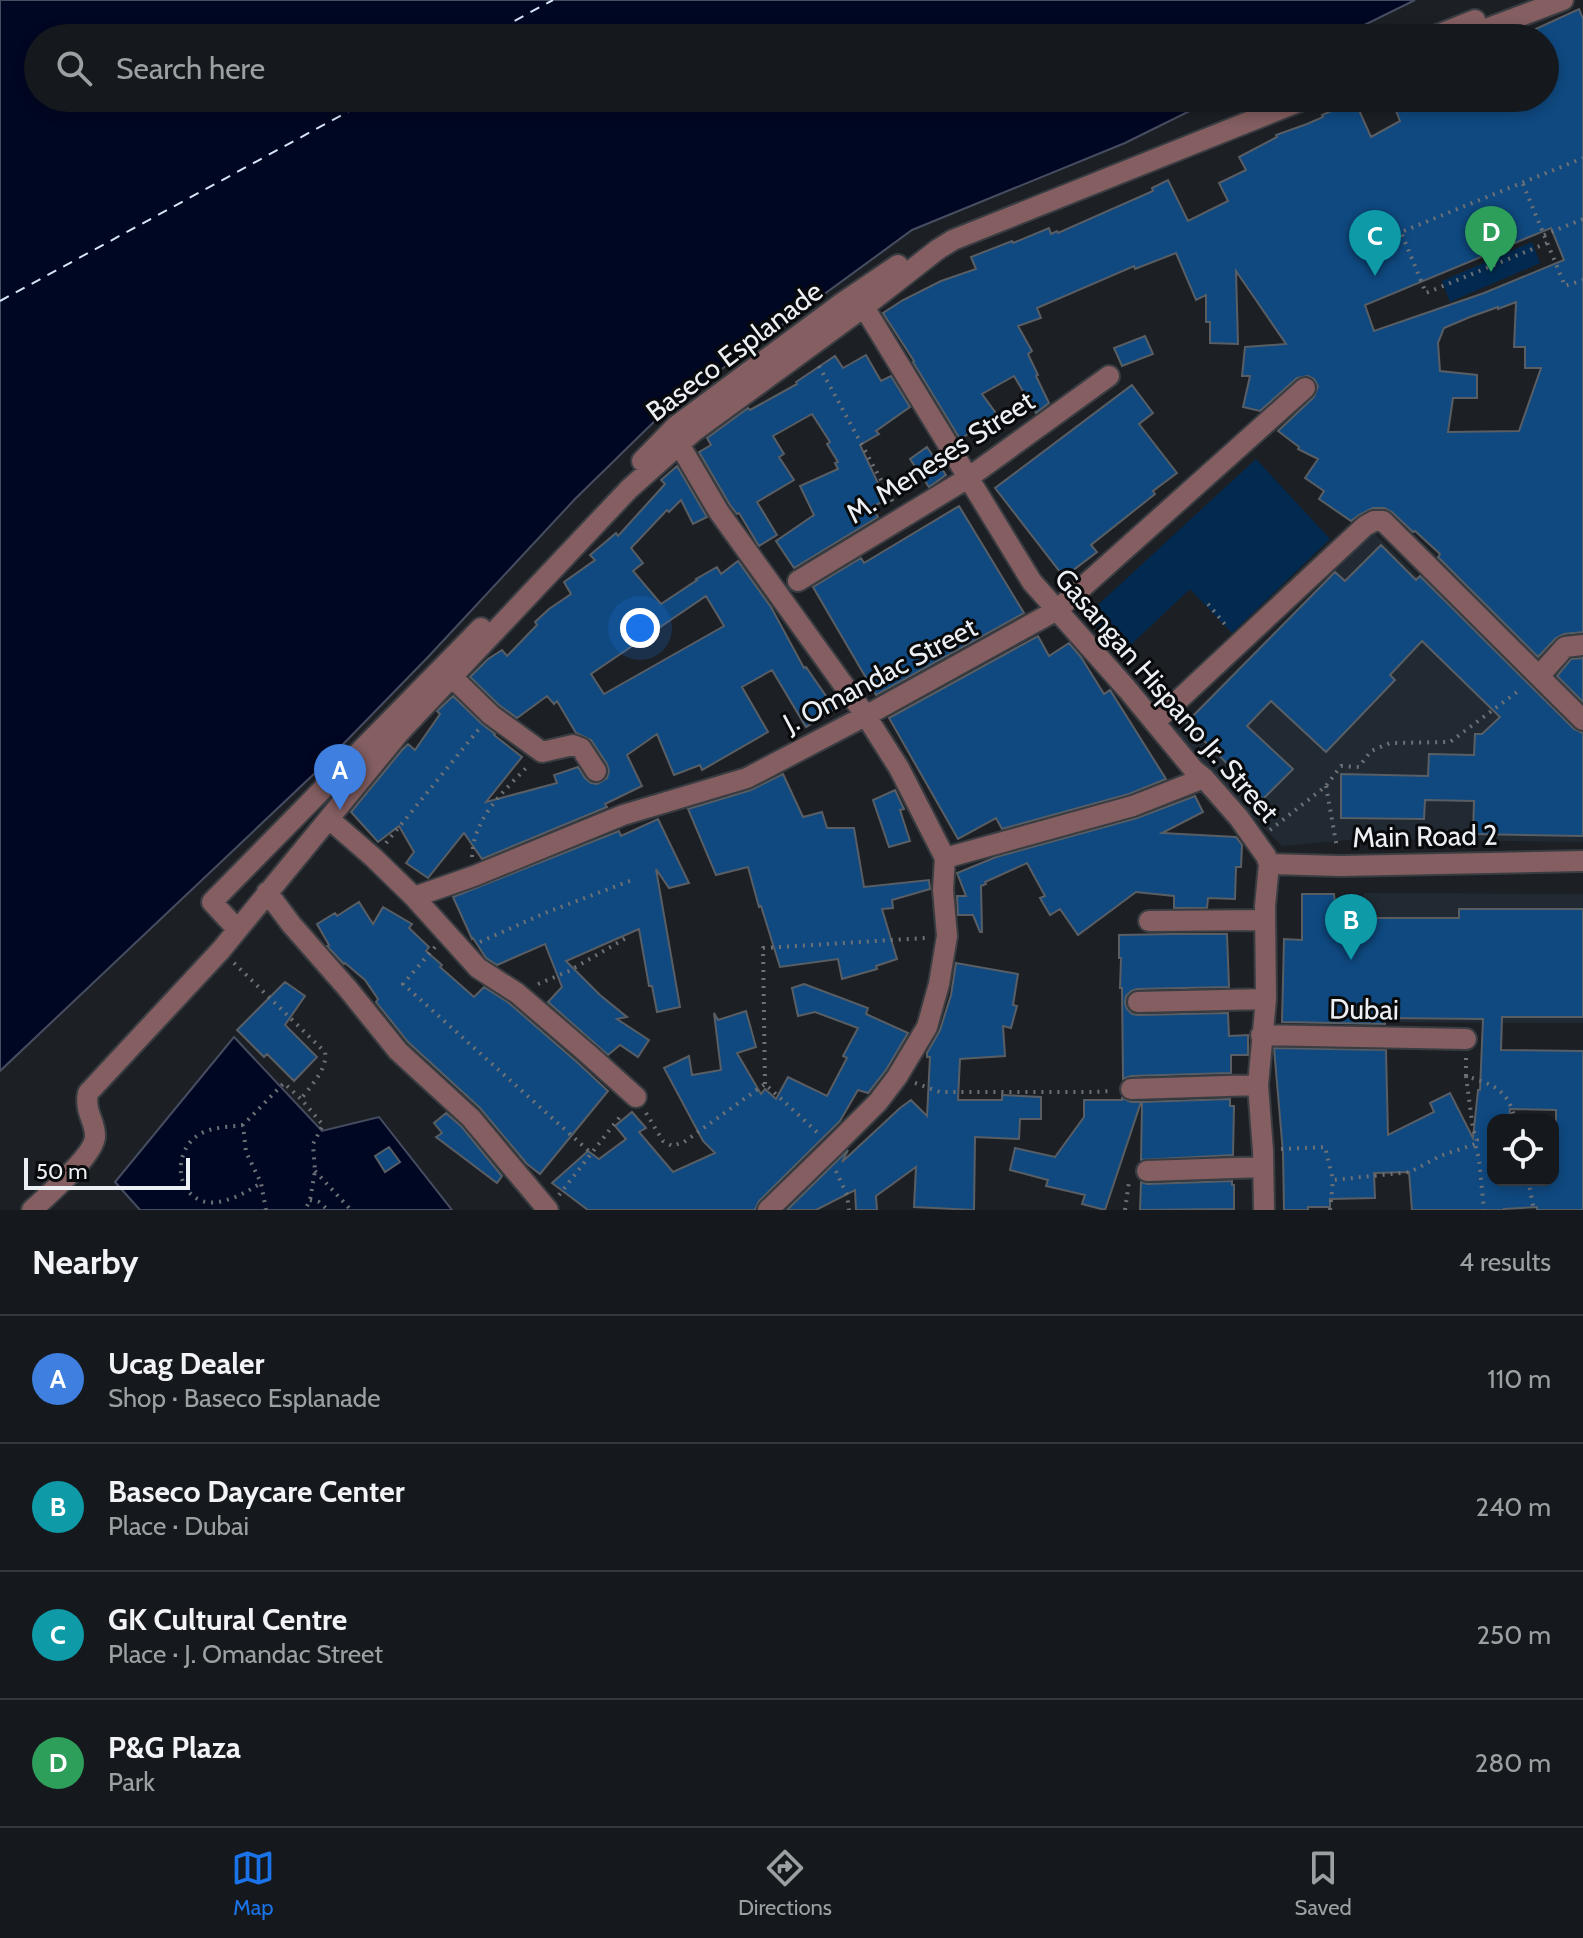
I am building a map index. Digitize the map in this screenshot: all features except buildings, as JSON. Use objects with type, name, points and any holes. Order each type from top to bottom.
[{"type":"street","points":[[1465,24],[1526,0]]},
{"type":"street","points":[[1499,24],[1563,0]]},
{"type":"street","name":"Baseco Esplanade","points":[[237,929],[212,902],[676,426],[842,303],[933,241],[1247,112]]},
{"type":"street","points":[[32,1210],[90,1151],[95,1135],[85,1104],[88,1093],[221,950],[399,733],[629,489],[679,444],[953,240],[1273,112]]},
{"type":"street","name":"Gasangan Hispano Jr. Street","points":[[864,307],[1032,582],[1239,818],[1269,864],[1265,920],[1266,999],[1258,1085],[1264,1210]]},
{"type":"street","name":"M. Meneses Street","points":[[798,581],[968,478],[1109,376]]},
{"type":"street","name":"J. Omandac Street","points":[[414,897],[623,815],[747,778],[1057,610],[1305,388]]},
{"type":"street","points":[[679,444],[719,512],[866,716],[899,768],[945,858],[943,890],[947,936],[939,984],[927,1027],[878,1102],[768,1210]]},
{"type":"street","points":[[1155,722],[1365,526],[1374,521],[1383,521],[1583,720]]},
{"type":"street","points":[[1539,676],[1565,647],[1583,645]]},
{"type":"street","points":[[453,678],[491,715],[542,752],[573,745],[581,748],[596,771]]},
{"type":"street","points":[[945,858],[1133,806],[1204,778]]},
{"type":"street","points":[[329,819],[414,897],[478,968],[517,993],[636,1097]]},
{"type":"street","name":"Main Road 2","points":[[1269,864],[1340,866],[1583,861]]},
{"type":"street","points":[[267,892],[398,1051],[471,1118],[548,1210]]},
{"type":"street","points":[[1149,921],[1265,920]]},
{"type":"street","points":[[1138,1002],[1266,999]]},
{"type":"street","name":"Dubai","points":[[1261,1035],[1466,1039]]},
{"type":"street","points":[[1131,1089],[1258,1085]]},
{"type":"street","points":[[1138,1173],[1263,1159]]},
{"type":"path","points":[[1547,243],[1426,293],[1401,232],[1583,158]]},
{"type":"path","points":[[1522,183],[1565,286],[1583,280]]},
{"type":"path","points":[[1544,235],[1583,219]]},
{"type":"path","points":[[807,348],[812,350],[902,518]]},
{"type":"path","points":[[1208,604],[1241,641]]},
{"type":"path","points":[[1256,841],[1326,786],[1341,766],[1359,767],[1371,751],[1390,743],[1450,742],[1539,676]]},
{"type":"path","points":[[374,858],[491,715]]},
{"type":"path","points":[[474,876],[473,845],[490,806],[542,752]]},
{"type":"path","points":[[1326,786],[1340,866]]},
{"type":"path","points":[[463,950],[545,913],[635,879]]},
{"type":"path","points":[[446,934],[403,984],[591,1153]]},
{"type":"path","points":[[849,1210],[847,1195],[836,1173],[833,1147],[765,1084],[763,948],[947,936]]},
{"type":"path","points":[[517,993],[569,971],[628,937]]},
{"type":"path","points":[[221,950],[325,1052],[322,1069],[301,1099]]},
{"type":"path","points":[[1466,1039],[1466,1076],[1484,1210]]},
{"type":"path","points":[[1466,1076],[1496,1086],[1512,1105],[1514,1114]]},
{"type":"path","points":[[897,1077],[940,1092],[1093,1092],[1131,1089]]},
{"type":"path","points":[[261,1183],[231,1199],[212,1203],[200,1200],[192,1195],[182,1178],[181,1159],[196,1136],[243,1125],[284,1083],[323,1125],[313,1144],[315,1171],[305,1210]]},
{"type":"path","points":[[548,1210],[636,1097],[663,1141],[672,1146],[684,1142],[765,1084]]},
{"type":"path","points":[[243,1125],[246,1152],[261,1183],[266,1210]]},
{"type":"path","points":[[1333,1180],[1410,1172],[1440,1156],[1475,1144]]},
{"type":"path","points":[[1263,1159],[1325,1147],[1333,1180],[1330,1210]]},
{"type":"path","points":[[315,1171],[351,1210]]},
{"type":"path","points":[[1125,1210],[1138,1173]]},
{"type":"path","points":[[1529,1186],[1534,1210]]},
{"type":"path","points":[[310,1200],[319,1202],[328,1210]]},
{"type":"shaded area","points":[[0,0],[1415,0],[1366,24],[24,24],[24,112],[1188,112],[1125,143],[912,230],[667,409],[575,499],[316,772],[0,1071]]},
{"type":"shaded area","points":[[1532,242],[1540,263],[1450,302],[1442,281]]},
{"type":"shaded area","points":[[1256,459],[1330,539],[1232,633],[1190,589],[1121,654],[1086,616]]},
{"type":"shaded area","points":[[1373,532],[1583,741],[1583,842],[1360,839],[1282,846],[1171,735]]},
{"type":"shaded area","points":[[1364,893],[1583,894],[1583,1023],[1363,1022]]},
{"type":"shaded area","points":[[234,1037],[322,1131],[379,1117],[452,1210],[140,1210],[115,1182]]},
{"type":"ferry route","points":[[509,24],[553,0]]},
{"type":"ferry route","points":[[0,301],[347,112]]},
{"type":"place","name":"P&G Plaza","points":[[1491,272]]},
{"type":"place","name":"GK Cultural Centre","points":[[1375,276]]},
{"type":"place","name":"Ucag Dealer","points":[[340,810]]},
{"type":"place","name":"Baseco Daycare Center","points":[[1351,960]]}]
